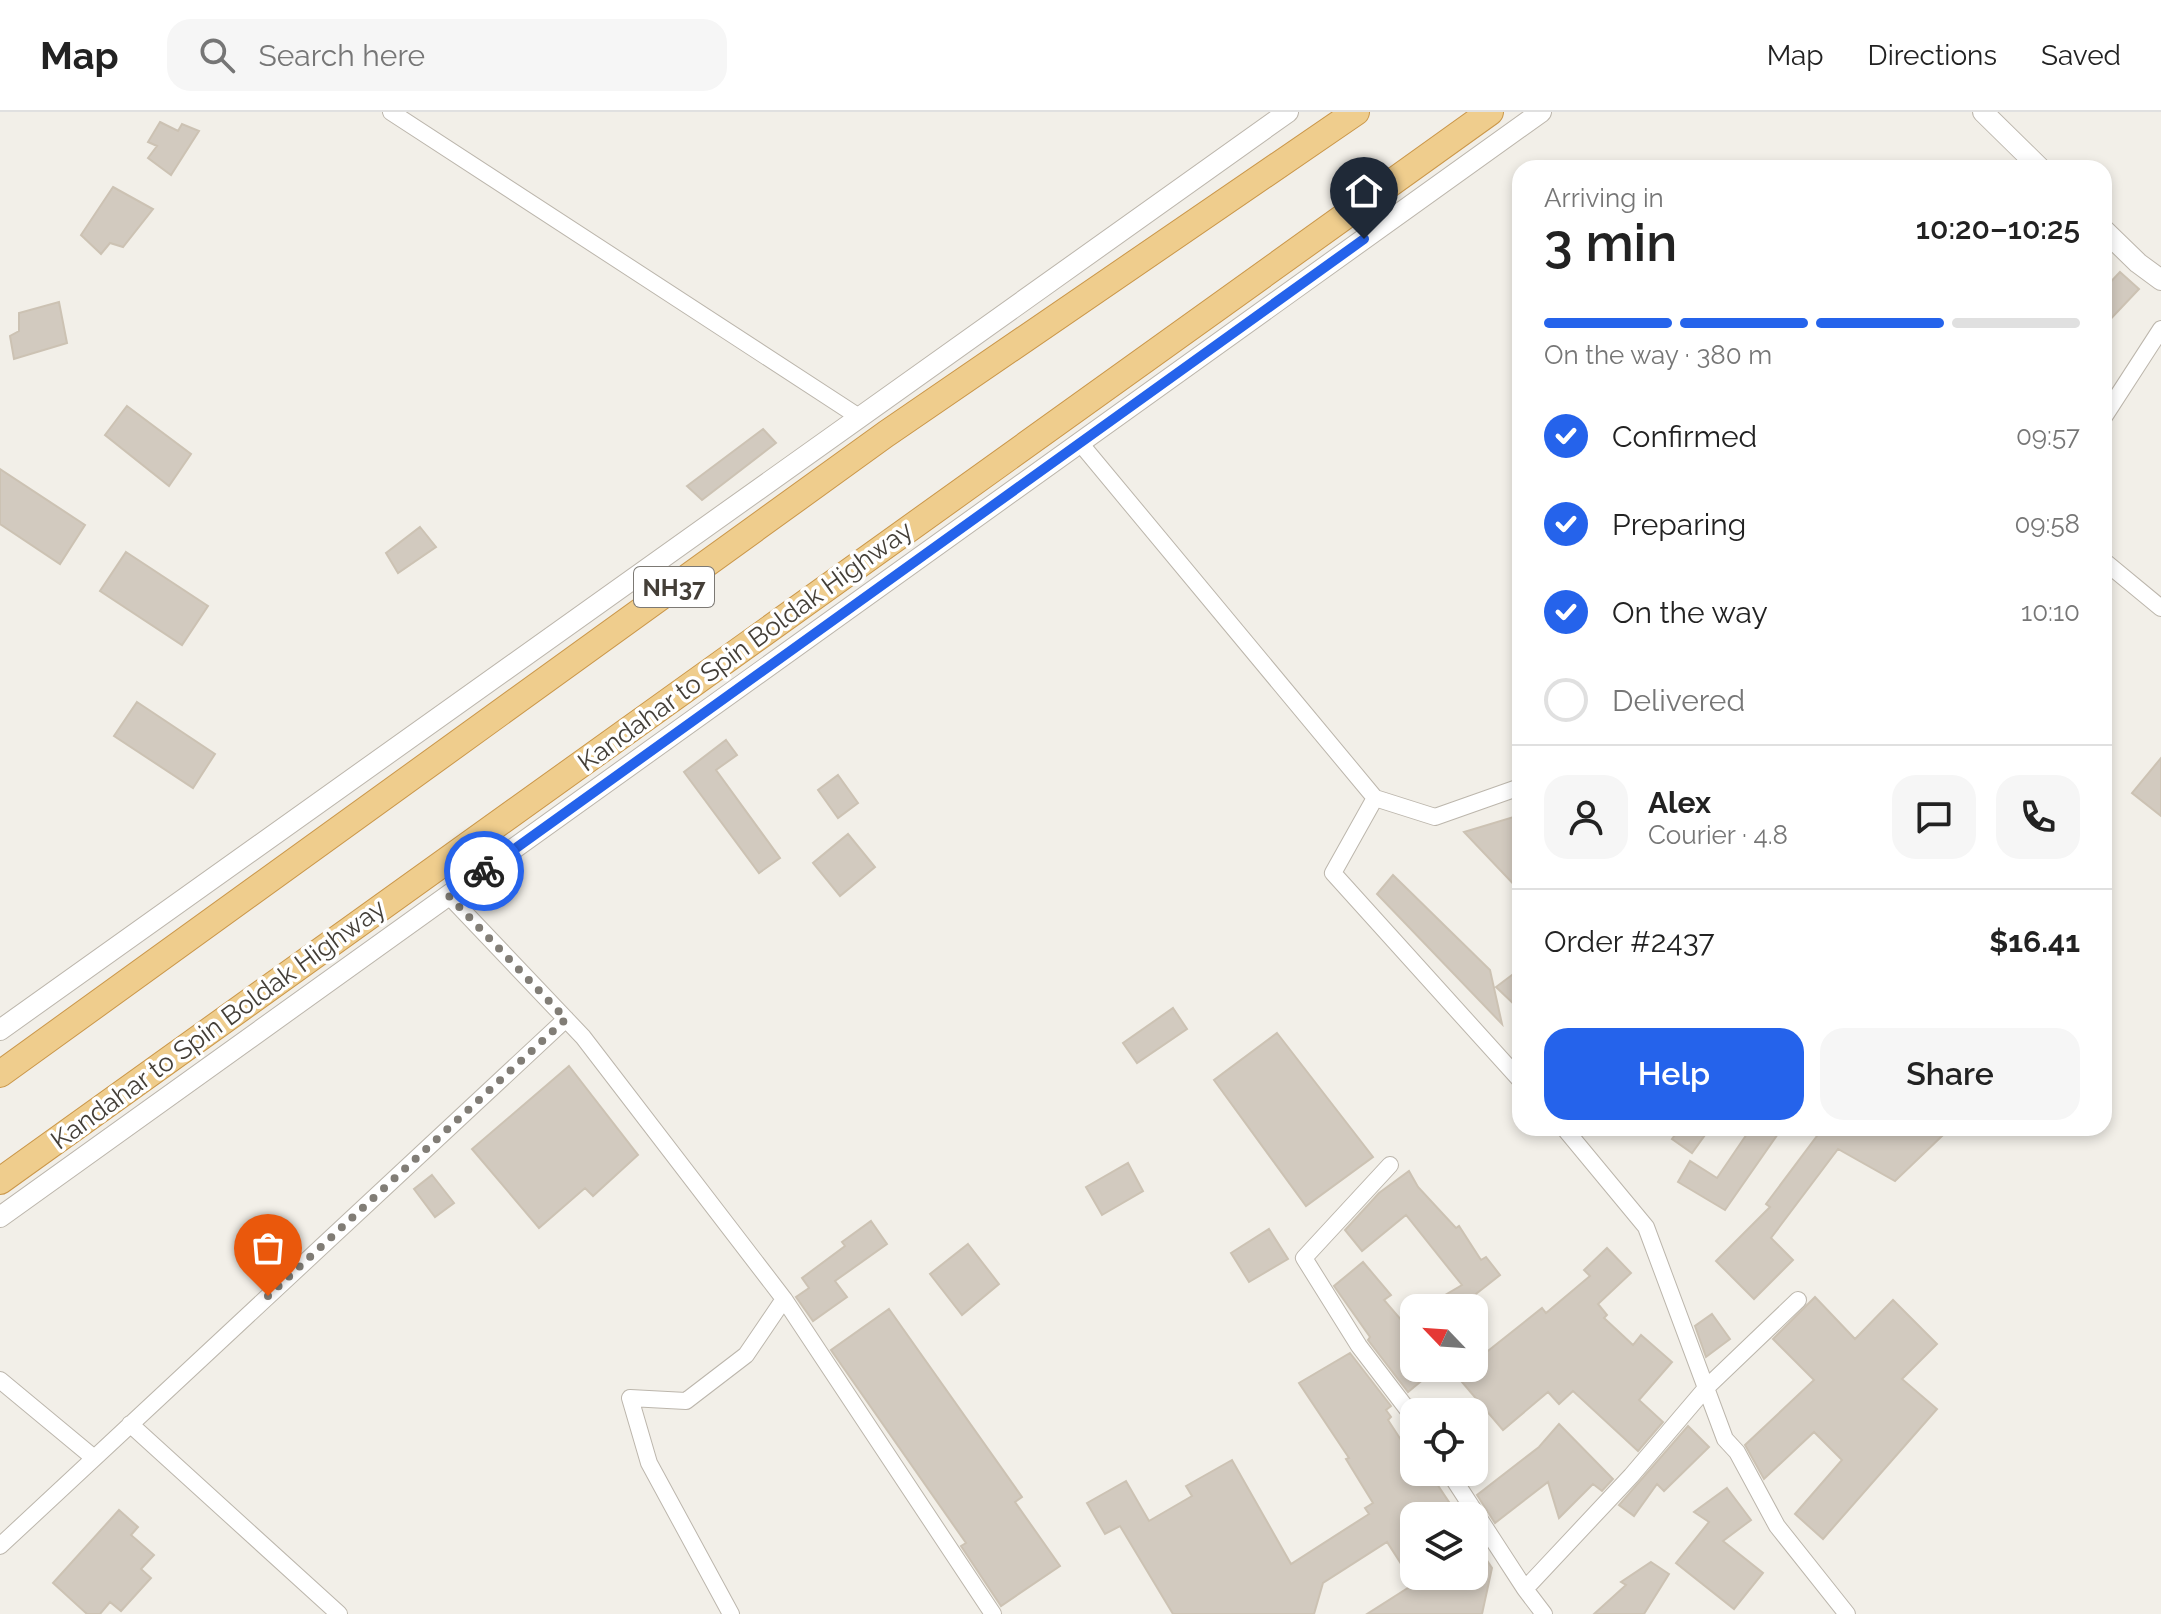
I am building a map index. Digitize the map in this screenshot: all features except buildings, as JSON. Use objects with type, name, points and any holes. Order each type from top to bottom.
[{"type":"highway","name":"NH37","points":[[0,1074],[886,434],[1356,112]]},
{"type":"highway","name":"Kandahar to Spin Boldak Highway","points":[[0,1181],[1490,112]]},
{"type":"street","points":[[391,112],[859,417]]},
{"type":"street","points":[[0,1030],[1288,112]]},
{"type":"street","points":[[0,1217],[1541,112]]},
{"type":"street","points":[[1983,112],[2032,160]]},
{"type":"street","points":[[2112,238],[2161,280]]},
{"type":"street","points":[[2112,405],[2161,329]]},
{"type":"street","points":[[1080,443],[1375,798],[1435,817],[1512,790]]},
{"type":"street","points":[[2112,568],[2161,608]]},
{"type":"street","points":[[1375,798],[1333,873],[1512,1071]]},
{"type":"street","points":[[449,896],[566,1019],[784,1299],[993,1614]]},
{"type":"street","points":[[0,1546],[566,1019]]},
{"type":"street","points":[[1571,1136],[1646,1227],[1725,1439],[1737,1452],[1777,1526],[1847,1614]]},
{"type":"street","points":[[1390,1165],[1304,1258],[1359,1346],[1400,1400]]},
{"type":"street","points":[[731,1614],[649,1463],[630,1398],[686,1401],[746,1355],[784,1299]]},
{"type":"street","points":[[1525,1589],[1631,1476],[1706,1388],[1798,1300]]},
{"type":"street","points":[[0,1380],[94,1458]]},
{"type":"street","points":[[130,1424],[339,1614]]},
{"type":"street","points":[[1458,1486],[1544,1614]]},
{"type":"way so far","points":[[268,1296],[566,1019],[449,896],[484,871]]},
{"type":"route","points":[[484,871],[1364,239]]}]
